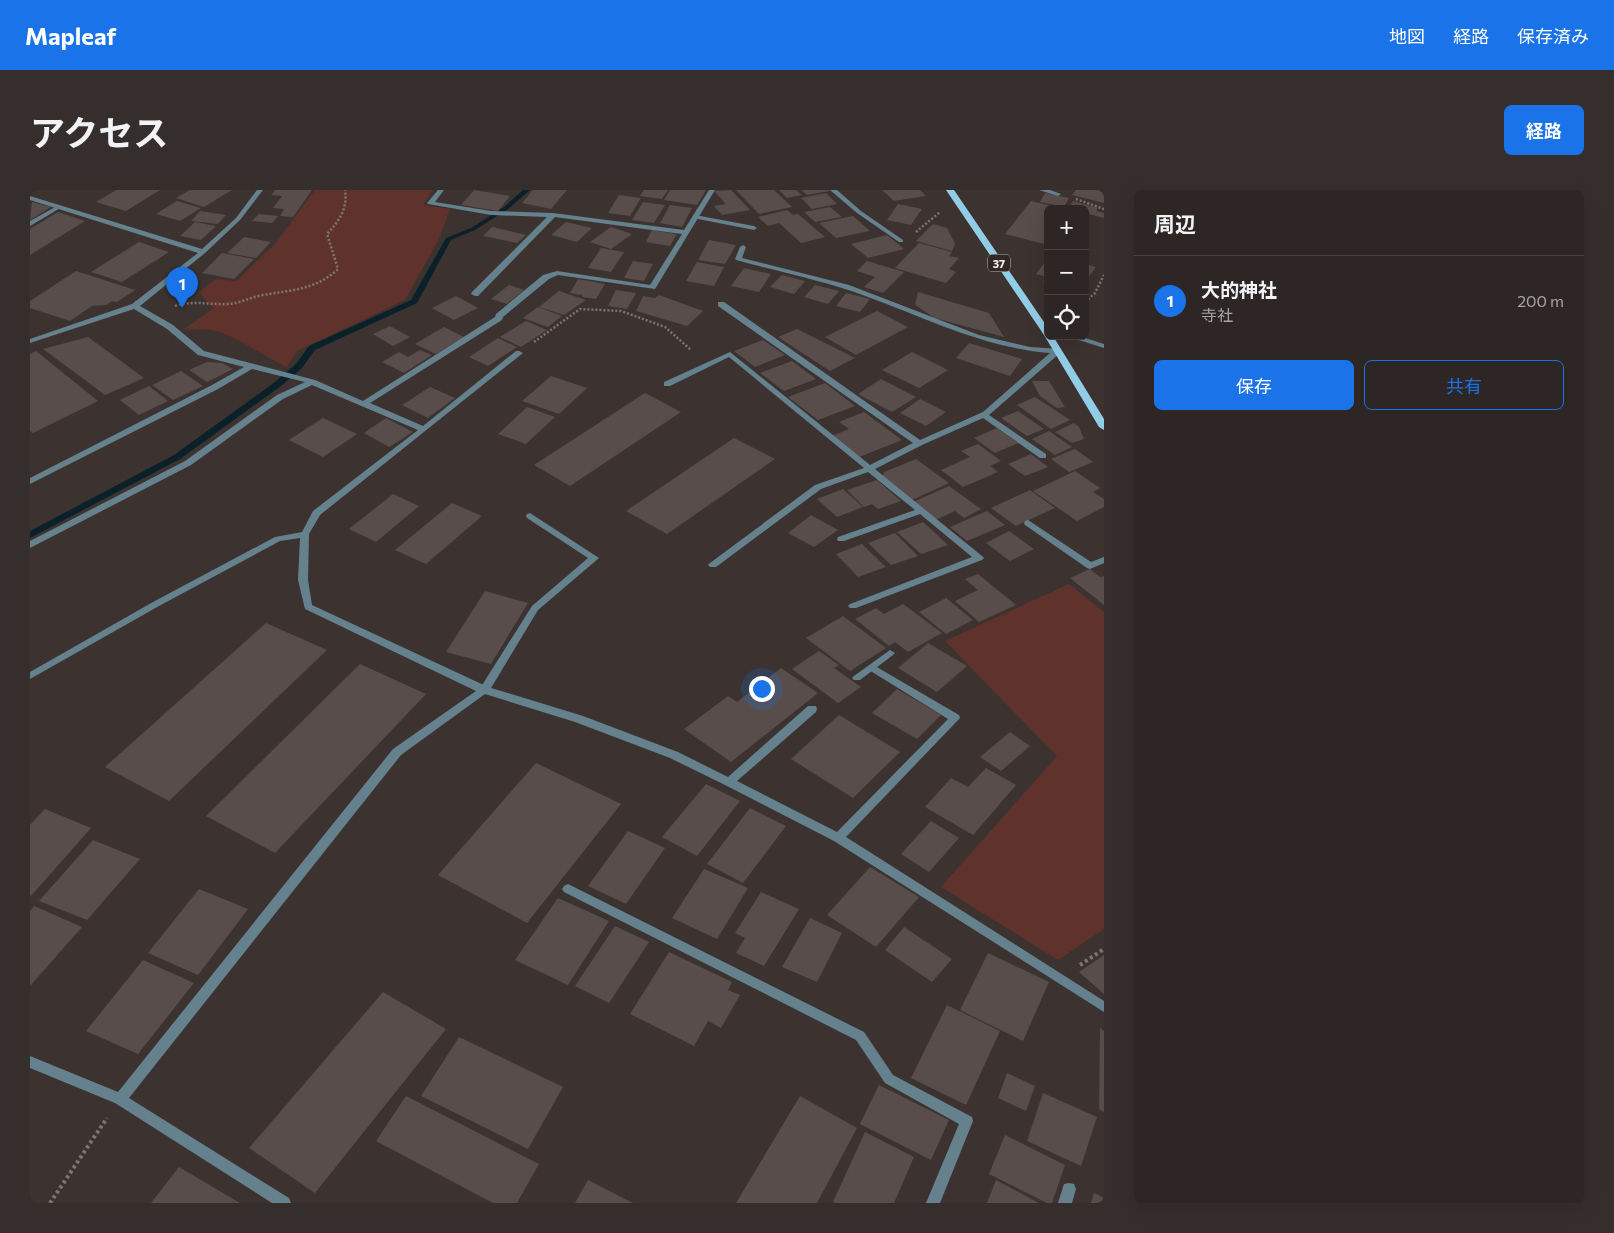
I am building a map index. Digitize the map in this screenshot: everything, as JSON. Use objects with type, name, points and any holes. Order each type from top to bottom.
[{"type":"main road","name":"37","points":[[953,194],[1044,330]]},
{"type":"main road","name":"37","points":[[1051,340],[1104,427]]},
{"type":"street","points":[[30,342],[135,306],[203,252],[238,219],[260,190]]},
{"type":"street","points":[[441,190],[430,203],[491,213],[553,216],[685,232]]},
{"type":"street","points":[[365,403],[499,318],[499,316],[546,277],[556,273],[652,287],[712,190]]},
{"type":"street","points":[[833,190],[859,212],[901,241]]},
{"type":"street","points":[[1042,190],[1058,194]]},
{"type":"street","points":[[30,198],[203,252]]},
{"type":"street","points":[[30,224],[59,207]]},
{"type":"street","points":[[475,294],[553,216]]},
{"type":"street","points":[[696,217],[754,228]]},
{"type":"street","points":[[744,248],[738,259],[846,287],[924,319],[1015,346],[1037,351],[1057,351]]},
{"type":"street","points":[[721,304],[919,443]]},
{"type":"street","points":[[135,306],[170,327],[200,353],[312,382],[424,429]]},
{"type":"street","points":[[1084,340],[1104,346]]},
{"type":"street","points":[[713,564],[818,487],[868,470],[919,443],[983,414],[1057,351]]},
{"type":"street","points":[[519,353],[316,513],[305,534],[303,580],[308,607],[484,690],[579,719],[674,755],[729,782],[838,838],[1104,1007]]},
{"type":"street","points":[[667,384],[730,354],[868,470],[979,558],[852,606]]},
{"type":"street","points":[[30,481],[215,388],[252,366]]},
{"type":"street","points":[[30,545],[188,463],[280,397],[312,382]]},
{"type":"street","points":[[983,414],[1043,456]]},
{"type":"street","points":[[841,539],[920,511]]},
{"type":"street","points":[[120,1099],[397,752],[484,690],[535,608],[594,558],[530,516]]},
{"type":"street","points":[[1028,523],[1090,566],[1104,560]]},
{"type":"street","points":[[30,676],[156,604],[278,539],[305,534]]},
{"type":"street","points":[[857,678],[890,654]]},
{"type":"street","points":[[838,838],[956,718],[872,668]]},
{"type":"street","points":[[729,782],[812,709]]},
{"type":"street","points":[[568,889],[860,1036],[889,1079],[967,1121],[933,1203]]},
{"type":"street","points":[[31,1065],[120,1099],[284,1203]]},
{"type":"street","points":[[1065,1203],[1070,1188]]},
{"type":"path","points":[[187,302],[242,303],[259,296],[285,293],[328,280],[338,269],[328,234],[346,210],[347,199],[345,190]]},
{"type":"path","points":[[901,241],[917,232],[953,194]]},
{"type":"path","points":[[1089,298],[1095,293],[1104,275]]},
{"type":"path","points":[[519,353],[580,309],[621,311],[665,327],[708,365]]},
{"type":"path","points":[[50,1203],[120,1099]]},
{"type":"shaded area","points":[[315,190],[433,190],[423,205],[450,209],[439,239],[405,300],[297,351],[287,367],[221,332],[184,329],[213,309],[199,292],[216,279],[236,281],[275,244]]},
{"type":"shaded area","points":[[1069,584],[1104,612],[1104,929],[1058,960],[941,887],[1057,756],[945,641]]},
{"type":"building","points":[[116,190],[160,190],[126,211],[96,202]]},
{"type":"building","points":[[190,190],[232,190],[204,207],[176,198]]},
{"type":"building","points":[[275,190],[312,190],[293,217],[280,216],[284,209],[273,208],[282,196],[271,195]]},
{"type":"building","points":[[474,190],[510,196],[498,211],[461,205]]},
{"type":"building","points":[[533,190],[567,190],[551,209],[522,203]]},
{"type":"building","points":[[644,190],[668,190],[662,199],[640,196]]},
{"type":"building","points":[[670,190],[706,190],[697,205],[664,200]]},
{"type":"building","points":[[731,190],[750,210],[722,215],[714,206],[726,204],[714,191]]},
{"type":"building","points":[[736,190],[774,190],[792,207],[759,214]]},
{"type":"building","points":[[779,190],[796,190],[802,195],[787,198]]},
{"type":"building","points":[[801,190],[829,190],[829,191],[807,195]]},
{"type":"building","points":[[882,190],[920,190],[926,196],[894,201]]},
{"type":"building","points":[[1076,190],[1104,190],[1104,203],[1072,195]]},
{"type":"building","points":[[826,193],[837,204],[812,209],[801,198]]},
{"type":"building","points":[[1045,193],[1069,198],[1065,205],[1040,202]]},
{"type":"building","points":[[619,195],[641,198],[630,216],[608,213]]},
{"type":"building","points":[[177,201],[201,208],[180,221],[156,214]]},
{"type":"building","points":[[1031,201],[1048,205],[1044,205],[1044,244],[1005,234]]},
{"type":"building","points":[[1073,201],[1087,205],[1070,205]]},
{"type":"building","points":[[32,202],[51,207],[30,220]]},
{"type":"building","points":[[643,202],[665,205],[654,223],[632,220]]},
{"type":"building","points":[[898,204],[922,209],[911,225],[887,220]]},
{"type":"building","points":[[670,205],[692,208],[682,227],[660,223]]},
{"type":"building","points":[[1089,205],[1098,208],[1096,211],[1104,213],[1104,218],[1089,214]]},
{"type":"building","points":[[830,207],[842,217],[815,222],[804,212]]},
{"type":"building","points":[[787,210],[793,215],[798,214],[825,237],[801,243],[779,223],[768,226],[758,217]]},
{"type":"building","points":[[200,211],[226,215],[218,224],[191,221]]},
{"type":"building","points":[[58,212],[85,221],[30,255],[30,229]]},
{"type":"building","points":[[259,214],[278,216],[272,223],[252,221]]},
{"type":"building","points":[[853,216],[870,231],[836,238],[819,223]]},
{"type":"building","points":[[195,222],[216,226],[201,240],[180,236]]},
{"type":"building","points":[[566,222],[592,228],[577,242],[551,235]]},
{"type":"building","points":[[933,224],[947,228],[955,244],[952,251],[916,241]]},
{"type":"building","points":[[492,227],[526,235],[517,243],[483,236]]},
{"type":"building","points":[[611,227],[632,234],[611,249],[590,242]]},
{"type":"building","points":[[652,230],[677,234],[670,246],[646,242]]},
{"type":"building","points":[[887,235],[904,249],[868,258],[851,244]]},
{"type":"building","points":[[244,237],[271,242],[256,258],[227,253]]},
{"type":"building","points":[[709,240],[736,245],[725,264],[698,260]]},
{"type":"building","points":[[139,242],[169,252],[122,282],[91,272]]},
{"type":"building","points":[[919,243],[952,252],[949,256],[959,258],[949,269],[956,272],[946,283],[895,268]]},
{"type":"building","points":[[601,248],[624,252],[611,272],[588,268]]},
{"type":"building","points":[[222,253],[254,259],[234,279],[202,273]]},
{"type":"building","points":[[633,261],[653,264],[644,281],[624,278]]},
{"type":"building","points":[[867,261],[904,272],[883,293],[864,287],[875,277],[857,271]]},
{"type":"building","points":[[697,262],[724,267],[714,286],[686,281]]},
{"type":"building","points":[[1044,263],[1044,276],[1036,274]]},
{"type":"building","points":[[1089,265],[1096,267],[1089,277]]},
{"type":"building","points":[[744,268],[771,274],[759,292],[731,286]]},
{"type":"building","points":[[76,271],[135,290],[117,302],[112,301],[106,305],[92,306],[70,321],[30,308],[30,301]]},
{"type":"building","points":[[782,275],[805,281],[794,294],[770,287]]},
{"type":"building","points":[[578,279],[605,284],[596,299],[583,297],[582,295],[570,293]]},
{"type":"building","points":[[509,285],[524,290],[507,304],[491,299]]},
{"type":"building","points":[[815,285],[839,291],[828,304],[804,297]]},
{"type":"building","points":[[616,290],[636,293],[627,309],[608,306]]},
{"type":"building","points":[[559,291],[586,300],[564,315],[539,307]]},
{"type":"building","points":[[918,292],[989,313],[1004,337],[935,318],[915,305]]},
{"type":"building","points":[[846,293],[870,299],[860,312],[836,306]]},
{"type":"building","points":[[659,295],[703,311],[687,326],[636,311],[643,296],[655,298]]},
{"type":"building","points":[[456,296],[478,308],[454,320],[432,308]]},
{"type":"building","points":[[538,307],[562,316],[548,327],[523,318]]},
{"type":"building","points":[[877,311],[908,327],[856,355],[825,337]]},
{"type":"building","points":[[526,321],[547,330],[521,347],[500,337]]},
{"type":"building","points":[[390,326],[410,337],[393,346],[373,334]]},
{"type":"building","points":[[444,327],[464,337],[436,354],[415,344]]},
{"type":"building","points":[[797,329],[855,358],[830,371],[778,337]]},
{"type":"building","points":[[88,337],[144,378],[105,395],[43,349]]},
{"type":"building","points":[[498,338],[517,347],[488,366],[469,357]]},
{"type":"building","points":[[763,340],[785,355],[755,367],[734,351]]},
{"type":"building","points":[[969,343],[1022,359],[1010,376],[956,358]]},
{"type":"building","points":[[420,350],[432,355],[404,373],[382,362],[399,352],[408,357]]},
{"type":"building","points":[[36,351],[98,401],[33,433],[30,431],[30,354]]},
{"type":"building","points":[[912,352],[948,370],[919,388],[882,370]]},
{"type":"building","points":[[792,361],[816,379],[784,391],[760,373]]},
{"type":"building","points":[[207,362],[222,363],[233,369],[207,382],[189,370]]},
{"type":"building","points":[[181,371],[203,386],[173,400],[152,385]]},
{"type":"building","points":[[551,376],[587,388],[559,414],[522,401]]},
{"type":"building","points":[[881,379],[916,397],[892,412],[858,394]]},
{"type":"building","points":[[1032,381],[1049,381],[1065,407],[1057,408],[1040,396]]},
{"type":"building","points":[[825,383],[855,406],[818,420],[788,397]]},
{"type":"building","points":[[149,386],[168,401],[139,415],[120,400]]},
{"type":"building","points":[[430,387],[455,398],[428,418],[402,405]]},
{"type":"building","points":[[645,393],[681,412],[570,486],[534,465]]},
{"type":"building","points":[[1035,397],[1070,420],[1051,429],[1017,405]]},
{"type":"building","points":[[920,399],[946,412],[926,426],[900,413]]},
{"type":"building","points":[[527,407],[555,417],[526,444],[498,434]]},
{"type":"building","points":[[1018,411],[1044,429],[1027,436],[1001,418]]},
{"type":"building","points":[[864,412],[902,440],[859,457],[832,436],[849,429],[839,422]]},
{"type":"building","points":[[323,418],[357,434],[323,457],[289,440]]},
{"type":"building","points":[[386,418],[413,432],[389,447],[364,433]]},
{"type":"building","points":[[1074,423],[1079,427],[1084,439],[1072,443],[1055,432]]},
{"type":"building","points":[[997,428],[1018,443],[995,453],[974,438]]},
{"type":"building","points":[[1049,431],[1072,447],[1055,455],[1032,439]]},
{"type":"building","points":[[734,438],[775,459],[667,534],[626,511]]},
{"type":"building","points":[[978,444],[1001,461],[990,466],[998,472],[963,487],[941,470],[970,457],[961,451]]},
{"type":"building","points":[[1075,449],[1093,462],[1069,472],[1051,459]]},
{"type":"building","points":[[1031,454],[1048,467],[1025,476],[1008,464]]},
{"type":"building","points":[[916,459],[949,483],[910,501],[882,479],[884,472]]},
{"type":"building","points":[[1075,471],[1100,488],[1093,492],[1104,499],[1104,507],[1077,521],[1033,491]]},
{"type":"building","points":[[877,480],[901,501],[878,509],[872,504],[864,507],[847,490]]},
{"type":"building","points":[[949,486],[981,509],[964,518],[955,511],[936,520],[913,502]]},
{"type":"building","points":[[843,489],[863,507],[837,517],[817,499]]},
{"type":"building","points":[[1030,490],[1055,508],[1016,526],[991,508]]},
{"type":"building","points":[[393,494],[419,506],[376,542],[349,529]]},
{"type":"building","points":[[452,503],[482,516],[426,564],[395,550]]},
{"type":"building","points":[[987,511],[1005,525],[967,541],[950,527]]},
{"type":"building","points":[[811,515],[838,530],[814,547],[788,533]]},
{"type":"building","points":[[923,522],[948,545],[921,554],[897,532]]},
{"type":"building","points":[[1009,531],[1034,549],[1010,561],[986,543]]},
{"type":"building","points":[[895,533],[918,556],[891,565],[868,543]]},
{"type":"building","points":[[862,544],[886,567],[858,577],[836,554]]},
{"type":"building","points":[[1090,569],[1100,577],[1104,576],[1104,605],[1070,578]]},
{"type":"building","points":[[978,574],[1016,605],[979,622],[955,601],[978,590],[965,579]]},
{"type":"building","points":[[485,591],[528,603],[491,664],[446,652]]},
{"type":"building","points":[[946,598],[973,620],[946,634],[919,612]]},
{"type":"building","points":[[903,604],[942,633],[908,652],[895,642],[889,646],[855,619],[876,608],[884,614]]},
{"type":"building","points":[[843,616],[886,648],[850,671],[806,638]]},
{"type":"building","points":[[266,623],[327,650],[169,801],[105,767]]},
{"type":"building","points":[[928,643],[967,666],[937,692],[898,668]]},
{"type":"building","points":[[819,651],[839,665],[834,668],[861,687],[838,703],[792,669]]},
{"type":"building","points":[[360,664],[426,694],[275,853],[206,816]]},
{"type":"building","points":[[781,668],[818,693],[731,762],[684,729],[728,696],[737,702]]},
{"type":"building","points":[[897,689],[941,715],[917,739],[872,713]]},
{"type":"building","points":[[839,715],[900,752],[853,798],[791,759]]},
{"type":"building","points":[[1010,732],[1030,746],[1001,771],[980,757]]},
{"type":"building","points":[[536,763],[621,804],[527,923],[438,875]]},
{"type":"building","points":[[986,768],[1016,785],[973,835],[925,807],[951,778],[968,787]]},
{"type":"building","points":[[706,784],[740,801],[697,856],[662,837]]},
{"type":"building","points":[[750,808],[786,826],[743,883],[707,864]]},
{"type":"building","points":[[45,809],[91,828],[30,897],[30,825]]},
{"type":"building","points":[[931,821],[959,838],[929,872],[901,854]]},
{"type":"building","points":[[628,831],[665,848],[626,904],[588,886]]},
{"type":"building","points":[[93,840],[140,859],[87,920],[39,901]]},
{"type":"building","points":[[870,867],[919,897],[876,947],[827,915]]},
{"type":"building","points":[[704,869],[748,888],[717,939],[672,918]]},
{"type":"building","points":[[199,889],[248,909],[198,975],[148,953]]},
{"type":"building","points":[[761,892],[799,909],[764,966],[736,953],[745,938],[735,933]]},
{"type":"building","points":[[558,898],[609,921],[568,985],[515,960]]},
{"type":"building","points":[[34,906],[82,927],[30,986],[30,911]]},
{"type":"building","points":[[810,918],[842,933],[817,982],[782,967]]},
{"type":"building","points":[[615,926],[649,942],[609,1003],[575,986]]},
{"type":"building","points":[[904,927],[952,959],[932,982],[885,950]]},
{"type":"building","points":[[669,952],[732,982],[728,990],[740,995],[721,1028],[708,1021],[694,1046],[630,1014]]},
{"type":"building","points":[[988,953],[1049,982],[1023,1041],[960,1010]]},
{"type":"building","points":[[1104,955],[1104,994],[1079,972]]},
{"type":"building","points":[[143,960],[194,983],[138,1054],[86,1031]]},
{"type":"building","points":[[383,992],[446,1029],[315,1193],[249,1148]]},
{"type":"building","points":[[947,1005],[1000,1031],[966,1105],[911,1078]]},
{"type":"building","points":[[1100,1028],[1104,1031],[1104,1112],[1099,1109]]},
{"type":"building","points":[[459,1037],[563,1087],[528,1149],[421,1096]]},
{"type":"building","points":[[1007,1073],[1035,1086],[1026,1111],[998,1098]]},
{"type":"building","points":[[879,1085],[949,1120],[931,1160],[860,1124]]},
{"type":"building","points":[[1043,1093],[1097,1117],[1081,1166],[1027,1141]]},
{"type":"building","points":[[406,1096],[539,1164],[517,1203],[493,1203],[376,1141]]},
{"type":"building","points":[[800,1096],[857,1128],[817,1203],[736,1203]]},
{"type":"building","points":[[865,1132],[914,1157],[894,1203],[835,1203],[833,1202]]},
{"type":"building","points":[[1005,1135],[1065,1165],[1052,1203],[1047,1203],[989,1174]]},
{"type":"building","points":[[179,1167],[240,1203],[151,1203]]},
{"type":"building","points":[[588,1180],[633,1203],[575,1203]]},
{"type":"building","points":[[996,1180],[1039,1203],[987,1203]]},
{"type":"building","points":[[1094,1193],[1104,1198],[1104,1203],[1091,1203]]},
{"type":"waterway","points":[[30,535],[177,457],[278,384],[299,366],[312,348],[414,301],[448,239],[473,229],[506,208],[527,190]]},
{"type":"place","name":"大的神社","points":[[182,308]]}]
